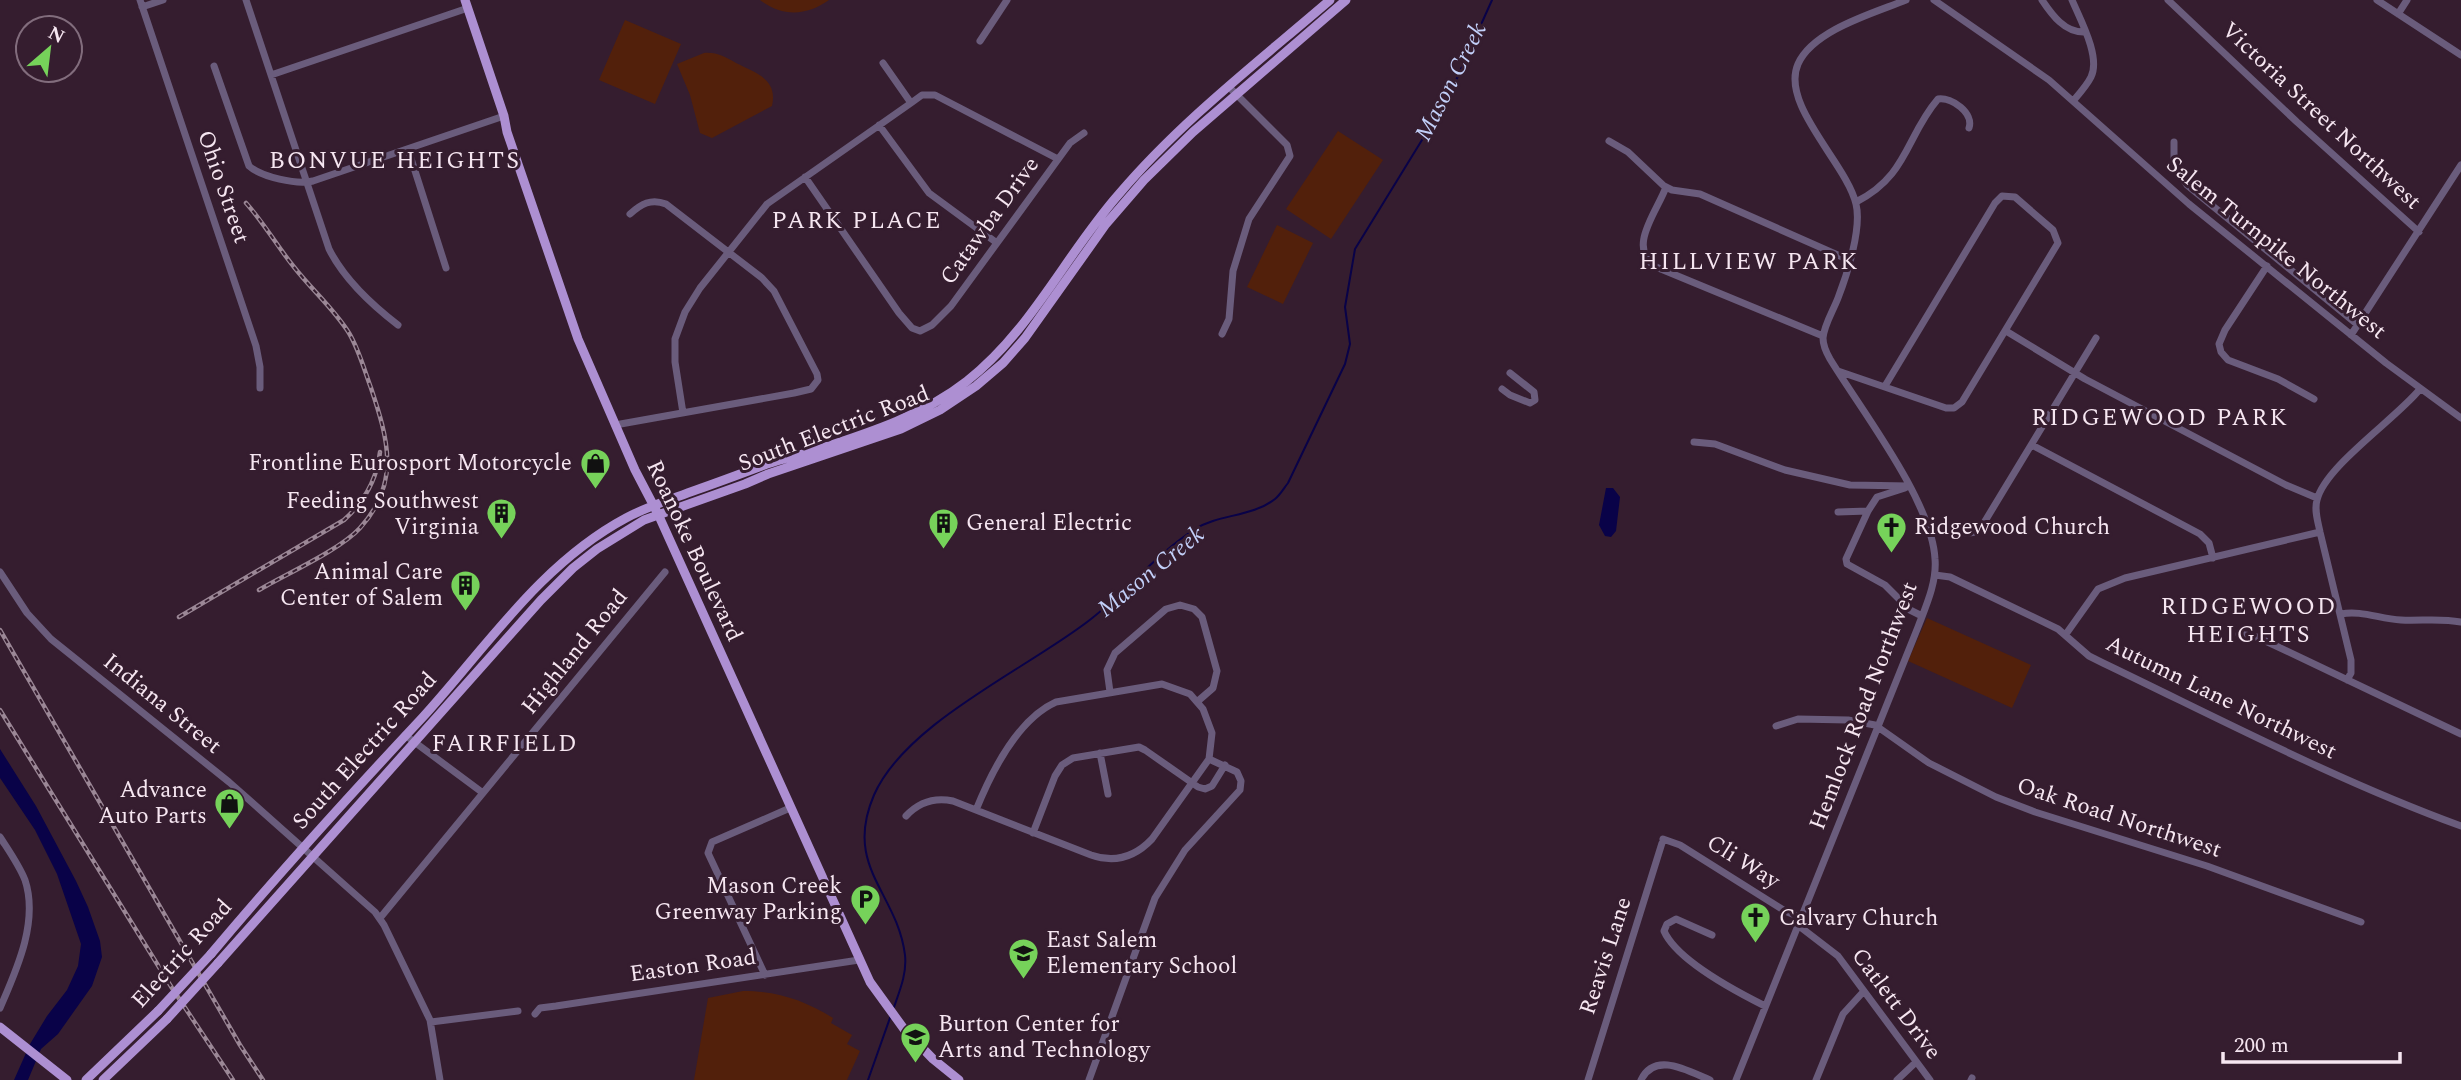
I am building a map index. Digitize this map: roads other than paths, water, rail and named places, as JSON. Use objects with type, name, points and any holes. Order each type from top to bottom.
[{"type":"main road","name":"South Electric Road","points":[[302,848],[531,592],[558,566],[611,527],[901,429],[940,410],[976,386],[1019,346],[1106,224],[1144,180],[1232,91],[1330,0]]},
{"type":"main road","name":"South Electric Road","points":[[1232,91],[1346,0]]},
{"type":"main road","name":"Roanoke Boulevard","points":[[467,4],[519,169],[578,339],[859,960],[889,1011],[903,1028],[933,1059],[959,1080]]},
{"type":"main road","name":"South Electric Road","points":[[312,856],[561,579],[611,539],[655,510]]},
{"type":"main road","name":"Electric Road","points":[[86,1080],[158,1011],[302,848]]},
{"type":"main road","name":"Electric Road","points":[[103,1080],[167,1019],[312,856]]},
{"type":"main road","points":[[0,1027],[67,1080]]},
{"type":"street","points":[[141,4],[163,0]]},
{"type":"street","points":[[246,0],[306,183],[334,258],[352,282],[382,313],[398,325]]},
{"type":"street","points":[[980,41],[1007,0]]},
{"type":"street","points":[[1666,187],[1642,243],[1647,261],[1824,336],[1843,285],[1855,235],[1857,211],[1856,202],[1804,111],[1795,86],[1795,71],[1805,52],[1824,37],[1843,26],[1906,0]]},
{"type":"street","name":"Salem Turnpike Northwest","points":[[1934,0],[2021,58],[2074,100],[2164,183],[2351,335],[2461,418]]},
{"type":"street","points":[[2042,0],[2054,16],[2070,29],[2085,32]]},
{"type":"street","points":[[2073,0],[2094,60],[2094,71],[2087,85],[2074,100]]},
{"type":"street","name":"Victoria Street Northwest","points":[[2168,0],[2418,232]]},
{"type":"street","points":[[2377,0],[2461,55]]},
{"type":"street","points":[[2398,14],[2407,0]]},
{"type":"street","name":"Ohio Street","points":[[141,4],[256,346],[260,388]]},
{"type":"street","points":[[271,75],[467,4]]},
{"type":"street","points":[[883,63],[911,103]]},
{"type":"street","points":[[214,66],[249,166],[255,171],[295,182],[306,183],[504,117]]},
{"type":"street","points":[[1222,334],[1230,312],[1233,271],[1249,219],[1290,156],[1287,145],[1232,91]]},
{"type":"street","points":[[682,413],[675,362],[675,339],[692,299],[767,204],[922,95],[934,95],[1058,159]]},
{"type":"street","points":[[1856,202],[1874,191],[1895,171],[1938,99],[1947,99],[1968,115],[1971,122],[1969,128]]},
{"type":"street","points":[[879,125],[929,193],[997,243]]},
{"type":"street","name":"Catawba Drive","points":[[804,177],[899,313],[912,328],[924,330],[951,306],[1070,143],[1084,133]]},
{"type":"street","points":[[1609,141],[1628,152],[1666,187],[1677,192],[1700,194],[1849,260]]},
{"type":"street","points":[[2174,142],[2174,166],[2187,185],[2358,325]]},
{"type":"street","points":[[408,149],[446,268]]},
{"type":"street","points":[[2351,335],[2461,165]]},
{"type":"street","points":[[1837,371],[1946,408],[1954,408],[1962,402],[2058,243],[2053,230],[2011,195],[1999,198],[1885,386]]},
{"type":"street","points":[[615,425],[794,393],[815,387],[818,380],[774,291],[729,252],[661,202],[646,202],[630,214]]},
{"type":"street","points":[[2267,266],[2225,330],[2219,344],[2221,352],[2228,360],[2278,379],[2314,399]]},
{"type":"street","points":[[2006,331],[2076,373],[2286,485],[2317,498]]},
{"type":"street","name":"Hemlock Road Northwest","points":[[1736,1080],[1922,616],[1934,575],[1935,558],[1929,530],[1909,486],[1837,371],[1826,351],[1824,336]]},
{"type":"street","points":[[1929,530],[1942,529],[1974,534],[1979,531],[2096,338]]},
{"type":"street","points":[[1502,389],[1510,396],[1531,402],[1535,400],[1534,392],[1510,373]]},
{"type":"street","points":[[2347,680],[2352,668],[2320,532],[2316,511],[2317,498],[2325,482],[2342,464],[2420,389]]},
{"type":"street","points":[[1693,442],[1715,444],[1786,470],[1850,485],[1909,486]]},
{"type":"street","points":[[2032,445],[2200,534],[2209,543],[2213,558]]},
{"type":"street","points":[[1909,486],[1877,497],[1846,559],[1847,564],[1885,585],[1910,610],[1922,616]]},
{"type":"street","points":[[1838,512],[1868,511]]},
{"type":"street","points":[[2066,634],[2093,595],[2103,586],[2125,578],[2320,532]]},
{"type":"street","name":"Indiana Street","points":[[0,572],[27,613],[51,639],[229,782],[380,918]]},
{"type":"street","name":"Highland Road","points":[[380,918],[666,572]]},
{"type":"street","name":"Autumn Lane Northwest","points":[[1934,575],[1950,577],[2066,634],[2083,651],[2104,663],[2369,791],[2461,826]]},
{"type":"street","points":[[1110,692],[1107,670],[1115,653],[1166,609],[1180,605],[1194,609],[1202,617],[1217,671],[1213,688],[1198,701]]},
{"type":"street","points":[[2341,614],[2356,612],[2403,621],[2440,619],[2461,622]]},
{"type":"street","points":[[2239,634],[2257,637],[2461,734]]},
{"type":"street","points":[[906,816],[922,803],[937,799],[953,801],[1097,858],[1125,857],[1152,839],[1209,759],[1212,733],[1207,715],[1198,701],[1182,689],[1162,684],[1056,702],[1033,716],[994,770],[976,810]]},
{"type":"street","points":[[1776,726],[1798,719],[1867,722],[1877,726]]},
{"type":"street","name":"Oak Road Northwest","points":[[1877,726],[1929,763],[1996,797],[2296,897],[2361,922]]},
{"type":"street","points":[[405,735],[483,793]]},
{"type":"street","points":[[1033,832],[1055,776],[1062,765],[1073,758],[1139,747],[1205,789],[1212,786],[1225,765]]},
{"type":"street","points":[[1100,753],[1108,794]]},
{"type":"street","points":[[1089,1080],[1147,915],[1159,890],[1185,850],[1240,790],[1240,776],[1234,769],[1209,759]]},
{"type":"street","points":[[765,975],[708,848],[712,842],[790,808]]},
{"type":"street","points":[[0,837],[24,878],[29,908],[18,965],[0,1009]]},
{"type":"street","name":"Cli Way","points":[[1663,841],[1680,845],[1800,922]]},
{"type":"street","name":"Reavis Lane","points":[[1588,1080],[1663,841]]},
{"type":"street","points":[[380,918],[430,1022],[440,1080]]},
{"type":"street","points":[[1712,935],[1676,919],[1667,924],[1664,931],[1674,946],[1710,975],[1765,1006]]},
{"type":"street","name":"Catlett Drive","points":[[1800,922],[1838,956],[1930,1080]]},
{"type":"street","name":"Easton Road","points":[[534,1014],[540,1008],[859,960]]},
{"type":"street","points":[[1816,1080],[1843,1014],[1864,991]]},
{"type":"street","points":[[430,1022],[518,1011]]},
{"type":"street","points":[[1898,1080],[1915,1063]]},
{"type":"street","points":[[1641,1080],[1650,1068],[1663,1064],[1710,1080]]},
{"type":"waterway","name":"Mason Creek","points":[[894,1007],[904,975],[905,955],[900,933],[868,861],[865,842],[866,820],[874,795],[890,768],[940,720],[1091,619],[1181,539],[1204,524],[1266,505],[1275,499],[1288,483],[1345,364],[1350,344],[1345,307],[1355,249],[1449,96],[1492,0]]},
{"type":"waterway","name":"Mason Creek","points":[[868,1080],[891,1015]]},
{"type":"railway","points":[[246,203],[294,267],[349,333],[359,353],[377,407],[386,443],[387,460],[381,494],[373,511],[360,528],[326,553],[259,590]]},
{"type":"railway","points":[[179,617],[344,520],[358,506],[368,489],[380,452]]},
{"type":"railway","points":[[0,630],[240,1045],[263,1080]]},
{"type":"railway","points":[[0,710],[172,988],[233,1080]]},
{"type":"place","name":"Frontline Eurosport Motorcycle","points":[[595,490]]},
{"type":"place","name":"Feeding Southwest Virginia","points":[[502,541]]},
{"type":"place","name":"General Electric","points":[[943,550]]},
{"type":"place","name":"Ridgewood Church","points":[[1891,554]]},
{"type":"place","name":"Animal Care Center of Salem","points":[[466,612]]},
{"type":"place","name":"Advance Auto Parts","points":[[230,830]]},
{"type":"place","name":"Mason Creek Greenway Parking","points":[[865,926]]},
{"type":"place","name":"Calvary Church","points":[[1756,945]]},
{"type":"place","name":"East Salem Elementary School","points":[[1023,980]]},
{"type":"place","name":"Burton Center for Arts and Technology","points":[[915,1064]]},
{"type":"district","name":"BONVUE HEIGHTS","points":[[395,161]]},
{"type":"district","name":"PARK PLACE","points":[[857,221]]},
{"type":"district","name":"HILLVIEW PARK","points":[[1749,262]]},
{"type":"district","name":"RIDGEWOOD PARK","points":[[2160,418]]},
{"type":"district","name":"RIDGEWOOD HEIGHTS","points":[[2249,621]]},
{"type":"district","name":"FAIRFIELD","points":[[505,744]]}]
